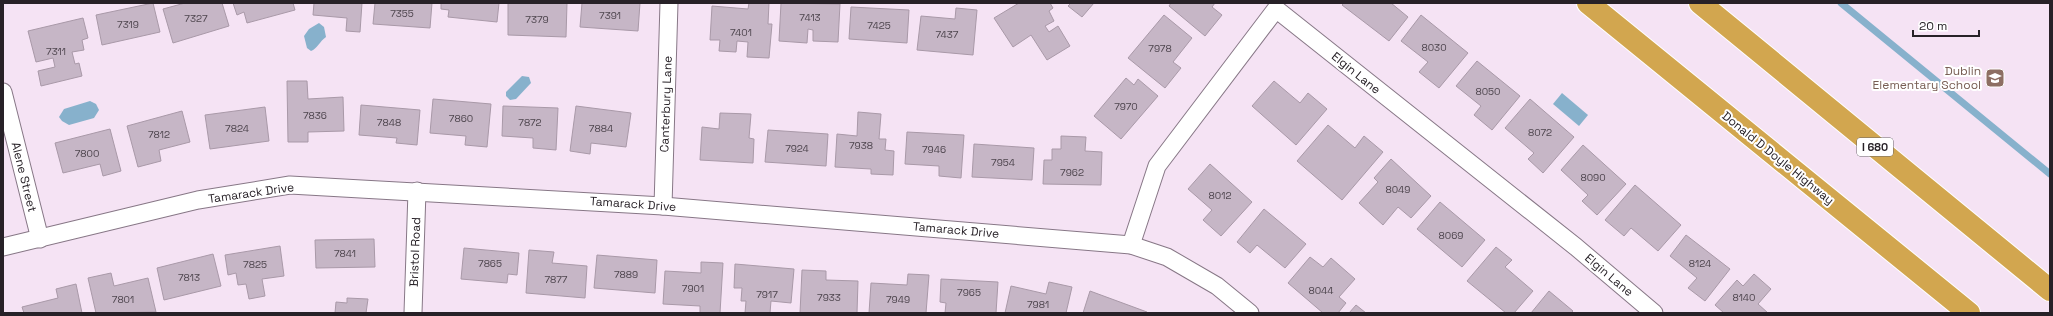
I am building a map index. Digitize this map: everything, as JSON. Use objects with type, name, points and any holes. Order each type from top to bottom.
[{"type":"highway","name":"Donald D Doyle Highway","points":[[1588,3],[1969,313]]},
{"type":"highway","name":"I 680","points":[[1700,3],[2050,290]]},
{"type":"street","name":"Canterbury Lane","points":[[663,206],[669,3]]},
{"type":"street","name":"Elgin Lane","points":[[1131,244],[1157,166],[1276,9],[1576,247],[1654,313]]},
{"type":"street","name":"Alene Street","points":[[3,92],[40,239]]},
{"type":"street","name":"Tamarack Drive","points":[[3,247],[198,200],[290,185],[417,191],[663,206],[1131,244],[1167,257],[1218,286],[1250,313]]},
{"type":"street","name":"Bristol Road","points":[[412,313],[417,191]]},
{"type":"water","points":[[319,23],[324,27],[326,37],[315,49],[311,51],[307,48],[304,36],[309,29]]},
{"type":"water","points":[[522,76],[529,77],[531,83],[516,99],[510,100],[506,96],[506,92]]},
{"type":"water","points":[[1562,93],[1588,115],[1579,126],[1553,104]]},
{"type":"water","points":[[90,101],[96,104],[99,110],[94,118],[69,125],[62,121],[59,117],[64,109]]},
{"type":"building","points":[[153,3],[160,32],[102,45],[96,15]]},
{"type":"building","points":[[185,3],[222,3],[229,26],[173,43],[163,9]]},
{"type":"building","points":[[233,3],[293,3],[295,10],[247,23],[244,12],[237,15]]},
{"type":"building","points":[[314,3],[362,3],[360,32],[346,31],[347,18],[313,15]]},
{"type":"building","points":[[375,3],[432,3],[430,28],[373,24]]},
{"type":"building","points":[[441,3],[499,3],[497,22],[448,17],[449,10],[441,9]]},
{"type":"building","points":[[508,3],[567,3],[566,37],[508,35]]},
{"type":"building","points":[[582,3],[640,3],[638,31],[580,27]]},
{"type":"building","points":[[749,3],[769,3],[768,24],[772,24],[769,58],[747,57],[748,42],[737,41],[736,52],[719,51],[720,40],[710,40],[712,6],[748,9]]},
{"type":"building","points":[[781,3],[840,4],[838,42],[813,41],[813,30],[808,29],[807,43],[779,41]]},
{"type":"building","points":[[1019,3],[1050,3],[1053,8],[1049,11],[1054,21],[1045,26],[1049,32],[1058,26],[1070,46],[1047,60],[1031,35],[1013,47],[994,18]]},
{"type":"building","points":[[1071,3],[1094,3],[1082,17],[1068,6]]},
{"type":"building","points":[[1171,3],[1215,3],[1212,7],[1222,15],[1205,36],[1169,6]]},
{"type":"building","points":[[1344,3],[1391,3],[1408,17],[1389,41],[1342,5]]},
{"type":"building","points":[[851,7],[909,10],[907,43],[849,39]]},
{"type":"building","points":[[956,8],[977,10],[973,55],[917,50],[921,16],[955,19]]},
{"type":"building","points":[[1164,15],[1192,38],[1173,62],[1181,68],[1165,88],[1128,58]]},
{"type":"building","points":[[1421,15],[1468,53],[1439,88],[1419,72],[1428,62],[1401,41]]},
{"type":"building","points":[[83,18],[88,38],[82,40],[84,50],[72,52],[75,64],[79,63],[82,76],[41,86],[38,71],[55,67],[53,58],[36,62],[28,31]]},
{"type":"building","points":[[1477,61],[1520,96],[1492,130],[1474,115],[1481,106],[1456,86]]},
{"type":"building","points":[[1126,78],[1134,85],[1138,79],[1158,96],[1121,139],[1094,116]]},
{"type":"building","points":[[287,81],[307,81],[308,99],[343,97],[344,131],[308,132],[308,142],[288,142]]},
{"type":"building","points":[[1274,81],[1300,103],[1308,93],[1327,109],[1296,145],[1252,106]]},
{"type":"building","points":[[433,99],[491,104],[487,147],[465,145],[466,136],[430,133]]},
{"type":"building","points":[[1530,99],[1574,137],[1543,173],[1528,159],[1534,153],[1505,128]]},
{"type":"building","points":[[361,105],[420,110],[417,145],[396,143],[397,138],[359,135]]},
{"type":"building","points":[[503,106],[558,108],[556,150],[533,148],[533,138],[502,136]]},
{"type":"building","points":[[576,106],[631,113],[626,147],[591,143],[590,154],[570,151]]},
{"type":"building","points":[[265,107],[269,141],[210,149],[205,115]]},
{"type":"building","points":[[182,111],[190,142],[159,150],[161,161],[138,167],[127,126]]},
{"type":"building","points":[[858,112],[881,114],[879,139],[886,139],[885,150],[894,151],[893,175],[871,174],[871,169],[835,167],[837,134],[857,136]]},
{"type":"building","points":[[720,113],[751,114],[749,138],[754,139],[753,163],[700,160],[702,127],[719,129]]},
{"type":"building","points":[[1328,125],[1355,148],[1364,136],[1383,152],[1342,200],[1297,161]]},
{"type":"building","points":[[110,129],[121,171],[103,176],[100,164],[63,173],[55,143]]},
{"type":"building","points":[[768,130],[828,134],[826,166],[765,162]]},
{"type":"building","points":[[907,132],[964,135],[961,178],[939,176],[939,166],[905,164]]},
{"type":"building","points":[[1061,136],[1086,137],[1085,151],[1102,152],[1101,185],[1043,184],[1044,160],[1052,160],[1052,149],[1061,149]]},
{"type":"building","points":[[974,144],[1034,148],[1032,180],[972,177]]},
{"type":"building","points":[[1583,145],[1626,184],[1597,215],[1582,201],[1588,195],[1561,170]]},
{"type":"building","points":[[1391,159],[1431,196],[1411,218],[1398,207],[1383,225],[1359,203],[1378,182],[1374,178]]},
{"type":"building","points":[[1210,164],[1252,202],[1221,236],[1203,220],[1212,210],[1188,189]]},
{"type":"building","points":[[1635,185],[1681,225],[1658,251],[1631,228],[1624,236],[1605,220]]},
{"type":"building","points":[[1440,202],[1485,240],[1462,267],[1417,229]]},
{"type":"building","points":[[1264,209],[1306,244],[1285,268],[1257,245],[1250,253],[1237,242]]},
{"type":"building","points":[[1686,235],[1730,269],[1705,301],[1688,288],[1697,278],[1670,256]]},
{"type":"building","points":[[374,239],[375,267],[316,268],[315,240]]},
{"type":"building","points":[[280,246],[284,276],[262,279],[265,296],[249,299],[246,284],[238,285],[236,273],[228,275],[225,255]]},
{"type":"building","points":[[1496,247],[1512,260],[1505,267],[1533,291],[1514,313],[1506,313],[1467,281]]},
{"type":"building","points":[[464,248],[519,253],[517,275],[508,274],[507,283],[461,279]]},
{"type":"building","points":[[529,250],[554,252],[552,263],[587,266],[585,298],[526,293]]},
{"type":"building","points":[[213,254],[221,286],[164,300],[157,268]]},
{"type":"building","points":[[597,255],[657,260],[655,293],[594,288]]},
{"type":"building","points":[[1310,257],[1323,267],[1331,258],[1355,279],[1339,297],[1346,303],[1338,313],[1323,313],[1288,283]]},
{"type":"building","points":[[701,262],[723,263],[720,313],[700,313],[700,306],[663,304],[665,271],[701,273]]},
{"type":"building","points":[[735,264],[794,269],[791,303],[771,301],[770,313],[745,313],[746,301],[741,301],[742,288],[734,288]]},
{"type":"building","points":[[802,270],[826,271],[826,280],[858,281],[857,313],[800,313]]},
{"type":"building","points":[[111,273],[114,286],[148,278],[156,312],[96,313],[88,278]]},
{"type":"building","points":[[908,274],[929,275],[926,313],[869,313],[871,283],[907,285]]},
{"type":"building","points":[[1754,274],[1771,289],[1758,304],[1768,313],[1724,313],[1715,305],[1737,280],[1743,286]]},
{"type":"building","points":[[941,279],[998,282],[996,313],[945,313],[946,303],[940,302]]},
{"type":"building","points":[[1049,282],[1072,287],[1066,313],[1005,313],[1011,286],[1046,294]]},
{"type":"building","points":[[76,284],[82,313],[24,313],[22,307],[58,298],[56,289]]},
{"type":"building","points":[[1090,291],[1147,312],[1147,313],[1083,313]]},
{"type":"building","points":[[1549,291],[1573,311],[1571,313],[1531,313]]},
{"type":"building","points":[[347,298],[368,299],[366,313],[335,313],[336,302],[347,303]]},
{"type":"building","points":[[1356,305],[1366,313],[1349,313]]},
{"type":"waterway","points":[[1841,3],[2050,174]]},
{"type":"place","name":"Dublin Elementary School","points":[[1995,78]]}]
